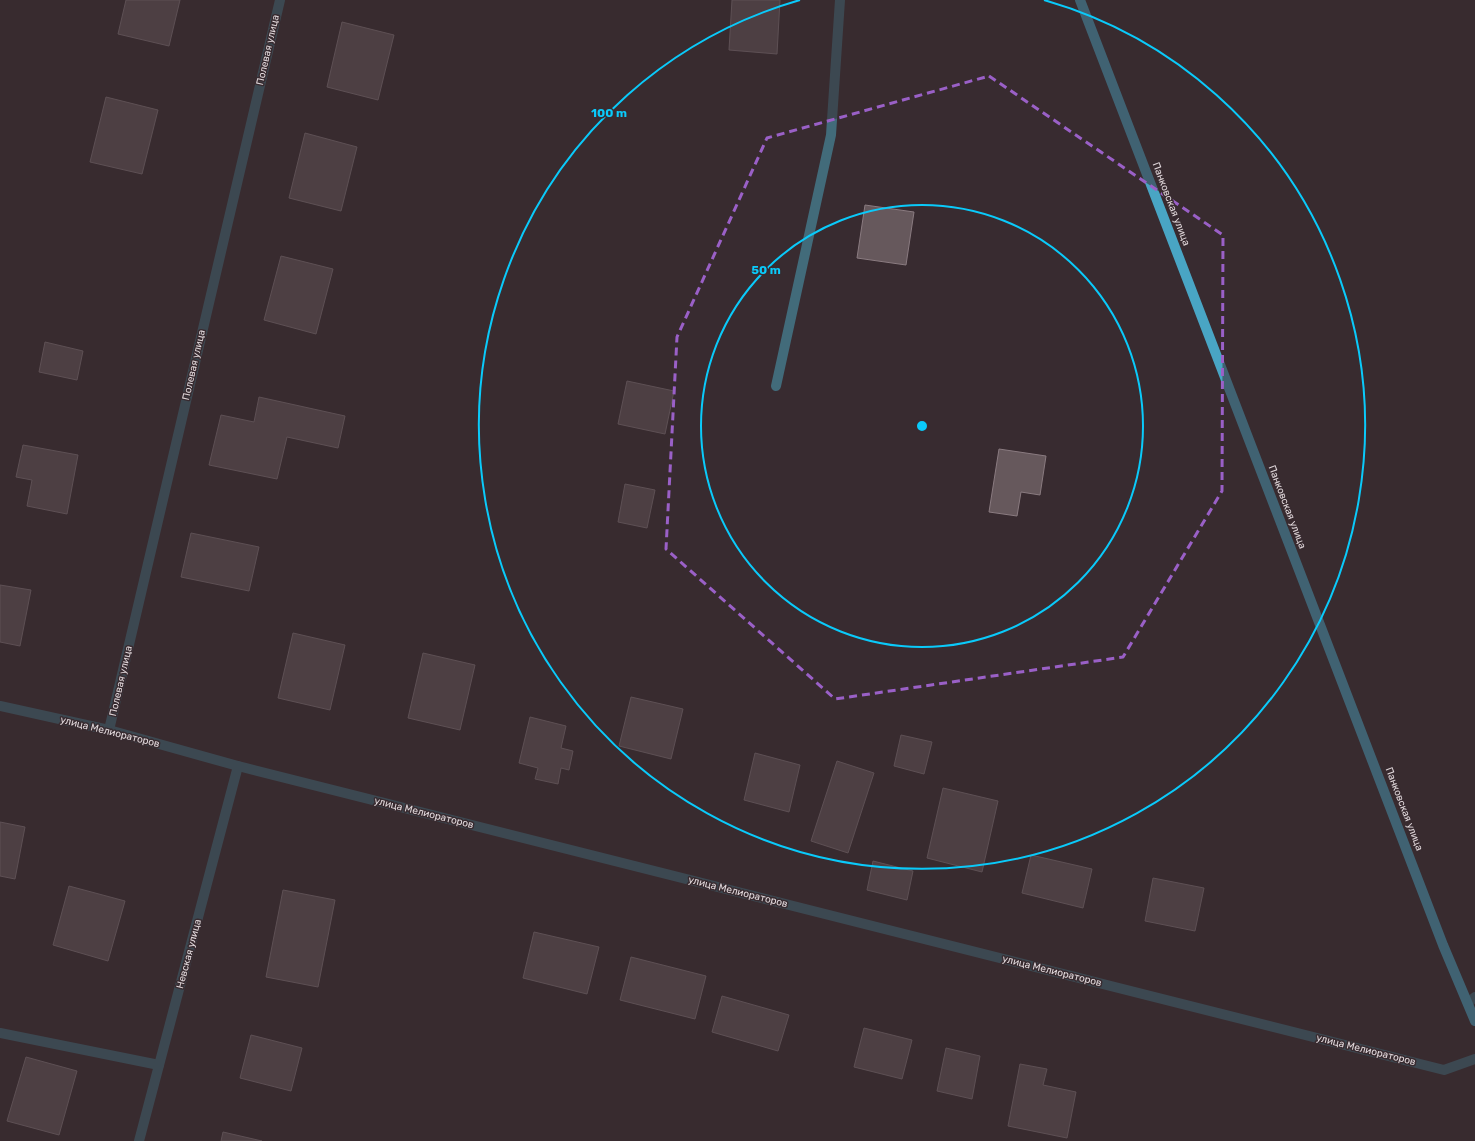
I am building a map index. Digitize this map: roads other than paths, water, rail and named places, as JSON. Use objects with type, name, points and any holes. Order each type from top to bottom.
[{"type":"main road","name":"Панковская улица","points":[[1080,0],[1440,938],[1472,1000],[1475,1021]]},
{"type":"street","name":"Полевая улица","points":[[109,730],[280,0]]},
{"type":"street","points":[[776,386],[830,135],[840,0]]},
{"type":"street","name":"улица Мелиораторов","points":[[0,706],[109,730],[238,766],[1444,1070],[1475,1059]]},
{"type":"street","name":"Невская улица","points":[[139,1141],[238,766]]},
{"type":"street","points":[[0,1033],[159,1065]]}]
